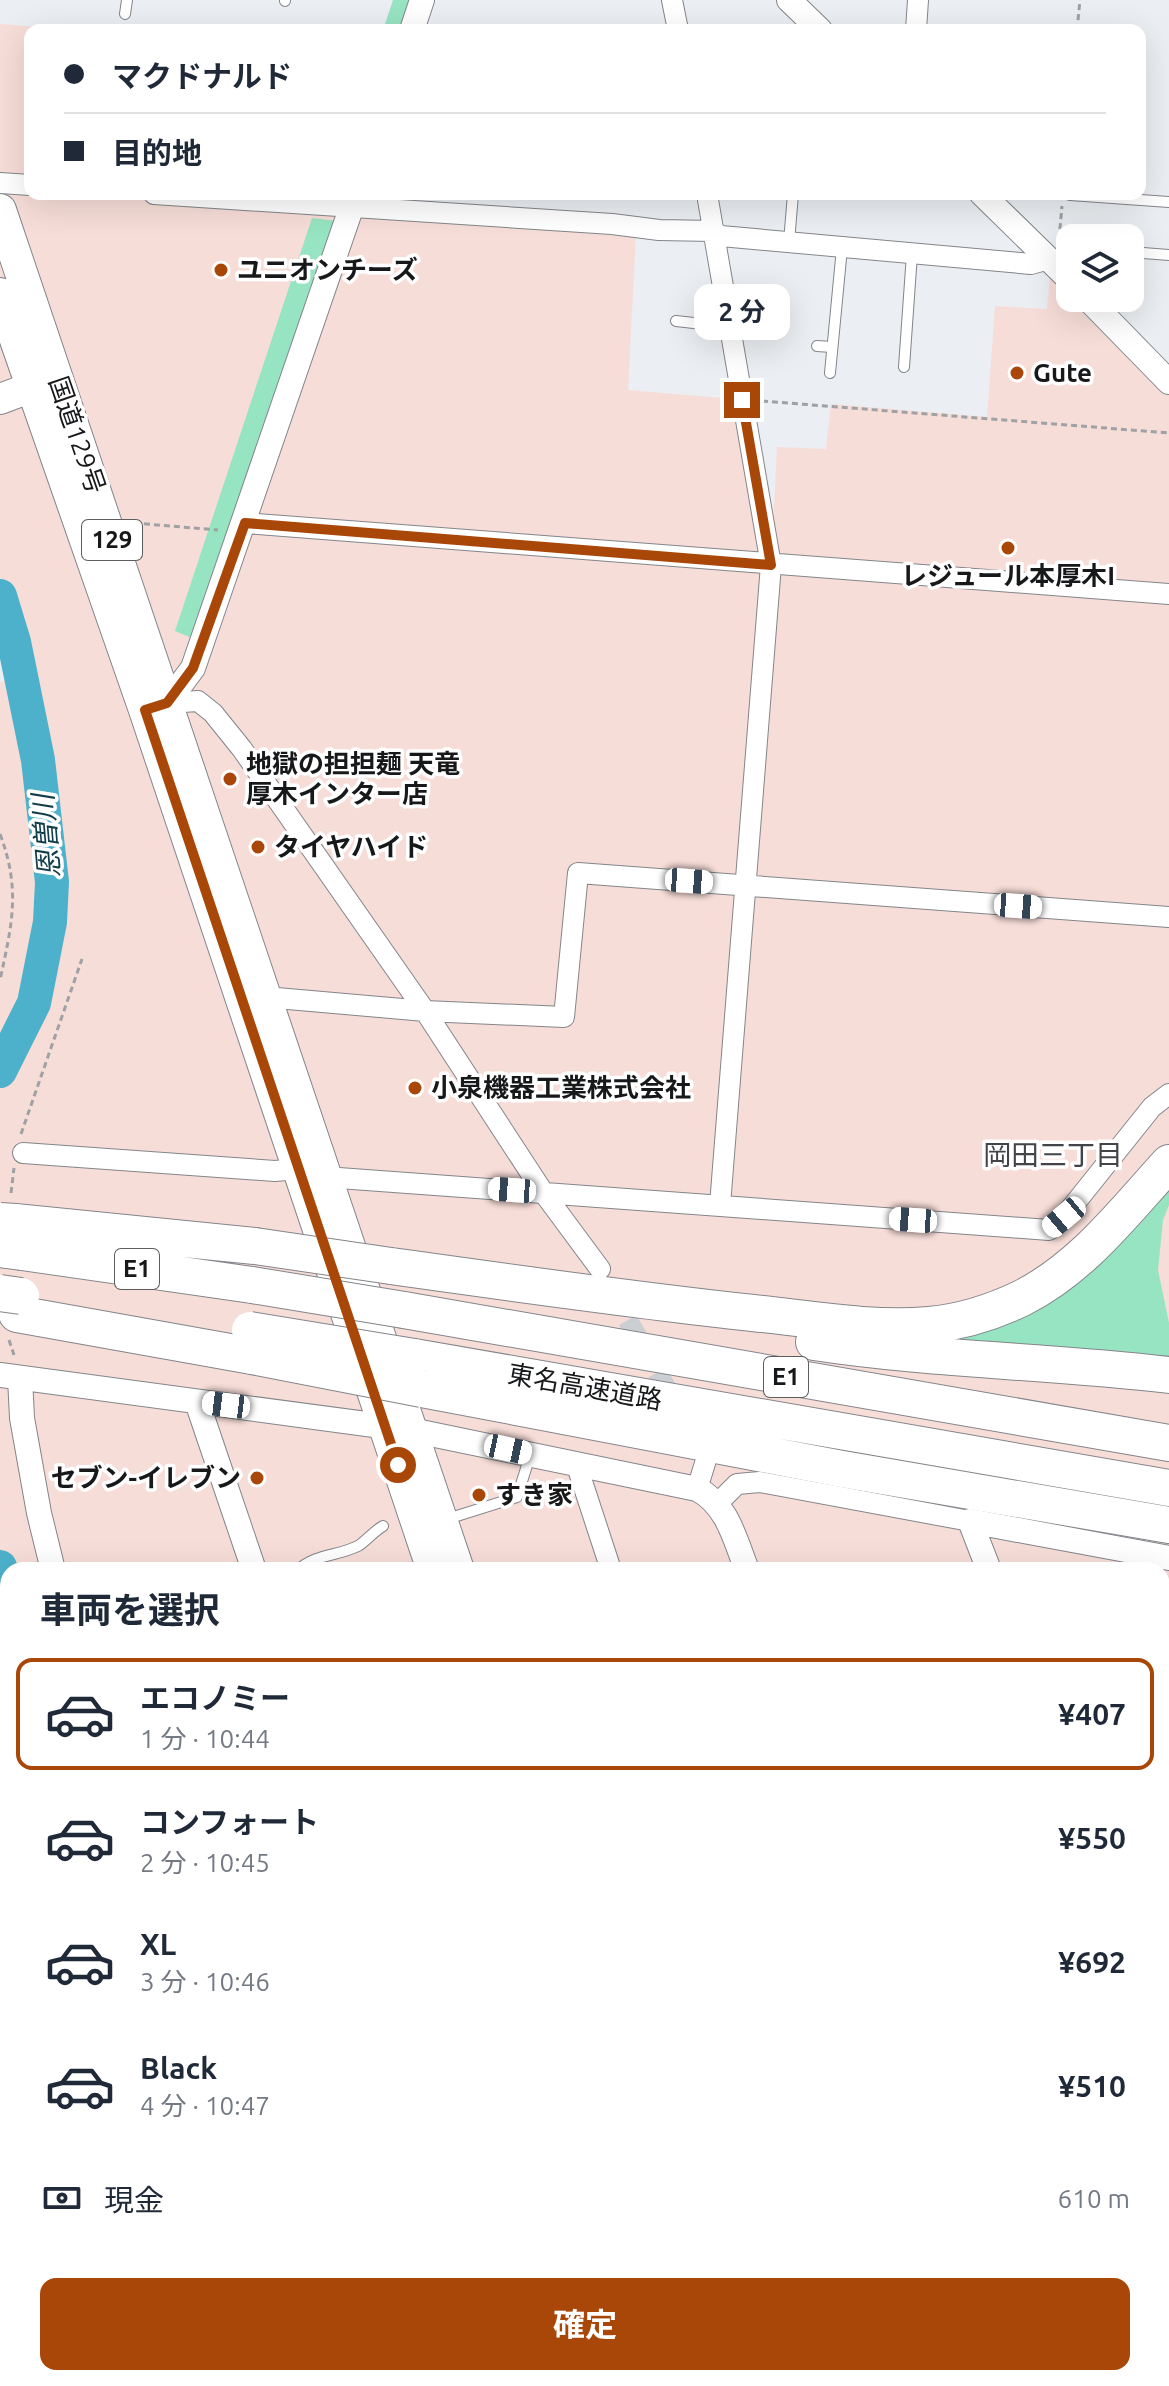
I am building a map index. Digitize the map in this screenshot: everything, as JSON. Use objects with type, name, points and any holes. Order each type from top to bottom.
[{"type":"highway","name":"国道129号","points":[[0,210],[45,381],[398,1428],[431,1562]]},
{"type":"highway","name":"国道129号","points":[[0,294],[6,338],[45,381],[106,520],[156,706],[265,997],[311,1173]]},
{"type":"highway","points":[[0,1221],[255,1246],[656,1303],[840,1322],[930,1325],[977,1316],[1022,1298],[1046,1284],[1091,1248],[1169,1163]]},
{"type":"highway","name":"東名高速道路","points":[[0,1249],[404,1310],[1169,1443]]},
{"type":"highway","points":[[391,1266],[851,1348],[1169,1375]]},
{"type":"highway","name":"東名高速道路","points":[[0,1293],[418,1373],[1169,1488]]},
{"type":"highway","points":[[0,1311],[418,1373],[798,1461],[1169,1528]]},
{"type":"highway","name":"国道129号","points":[[398,1428],[441,1521],[455,1562]]},
{"type":"main road","points":[[0,399],[45,381]]},
{"type":"street","points":[[414,24],[422,0]]},
{"type":"street","points":[[672,0],[677,24]]},
{"type":"street","points":[[789,0],[814,24]]},
{"type":"street","points":[[916,24],[918,0]]},
{"type":"street","points":[[0,183],[24,185]]},
{"type":"street","points":[[327,200],[659,230],[713,231],[721,236],[1056,268]]},
{"type":"street","points":[[708,200],[771,565],[720,1205]]},
{"type":"street","points":[[988,200],[1056,265]]},
{"type":"street","points":[[156,706],[193,668],[234,527],[354,201]]},
{"type":"street","points":[[1101,312],[1169,382]]},
{"type":"street","points":[[234,527],[1169,594]]},
{"type":"street","points":[[156,706],[198,701],[213,713],[242,749],[425,1011],[543,1192],[600,1269]]},
{"type":"street","points":[[265,997],[425,1011],[564,1017],[578,873],[1169,917]]},
{"type":"street","points":[[23,1153],[1049,1230],[1064,1217],[1152,1107],[1169,1094]]},
{"type":"street","points":[[51,1562],[22,1418],[8,1376],[398,1428],[697,1489],[718,1503],[744,1562]]},
{"type":"street","points":[[197,1402],[251,1562]]},
{"type":"street","points":[[697,1489],[706,1460]]},
{"type":"street","points":[[576,1463],[608,1562]]},
{"type":"street","points":[[718,1503],[737,1484],[760,1482],[1169,1558]]},
{"type":"street","points":[[970,1521],[986,1562]]},
{"type":"lane","points":[[125,14],[127,0]]},
{"type":"lane","points":[[789,242],[792,200]]},
{"type":"lane","points":[[1140,200],[1169,202]]},
{"type":"lane","points":[[830,373],[842,248]]},
{"type":"lane","points":[[1144,253],[1169,255]]},
{"type":"lane","points":[[904,367],[912,254]]},
{"type":"lane","points":[[676,321],[729,327]]},
{"type":"lane","points":[[817,346],[832,347]]},
{"type":"lane","points":[[891,350],[905,351]]},
{"type":"lane","points":[[441,1521],[517,1497],[531,1454]]},
{"type":"lane","points":[[307,1562],[361,1545],[370,1534],[383,1526]]},
{"type":"path","points":[[1078,24],[1080,0]]},
{"type":"path","points":[[1064,224],[1066,200]]},
{"type":"path","points":[[742,400],[1169,433]]},
{"type":"path","points":[[106,520],[234,527]]},
{"type":"path","points":[[0,834],[13,877],[13,921],[0,980]]},
{"type":"path","points":[[23,1153],[19,1143],[24,1120],[82,959]]},
{"type":"shaded area","points":[[0,24],[24,26],[24,200],[290,200],[636,234],[628,390],[733,399],[772,545],[777,447],[826,449],[831,404],[987,417],[995,306],[1047,309],[1050,275],[1056,281],[1056,312],[1087,312],[1169,394],[1169,1562],[0,1562],[0,682],[28,675],[0,576]]},
{"type":"green space","points":[[393,0],[415,0],[407,24],[385,24]]},
{"type":"green space","points":[[312,218],[337,221],[194,639],[175,631]]},
{"type":"green space","points":[[1169,1189],[1158,1270],[1169,1323],[1169,1366],[958,1343],[934,1335],[1140,1224]]},
{"type":"waterway","name":"恩曽川","points":[[0,596],[14,642],[38,760],[52,882],[50,922],[34,1003],[0,1071]]},
{"type":"tunnel","points":[[613,1294],[676,1405]]},
{"type":"place","name":"ユニオンチーズ","points":[[221,270]]},
{"type":"place","name":"Gute","points":[[1017,373]]},
{"type":"place","name":"レジュール本厚木I","points":[[1008,548]]},
{"type":"place","name":"地獄の担担麺 天竜 厚木インター店","points":[[230,779]]},
{"type":"place","name":"タイヤハイド","points":[[258,847]]},
{"type":"place","name":"小泉機器工業株式会社","points":[[415,1088]]},
{"type":"place","name":"セブン-イレブン","points":[[257,1478]]},
{"type":"place","name":"すき家","points":[[479,1495]]},
{"type":"district","name":"岡田三丁目","points":[[1053,1155]]},
{"type":"route","points":[[398,1465],[145,710],[167,703],[193,668],[245,523],[771,565],[742,400]]}]
